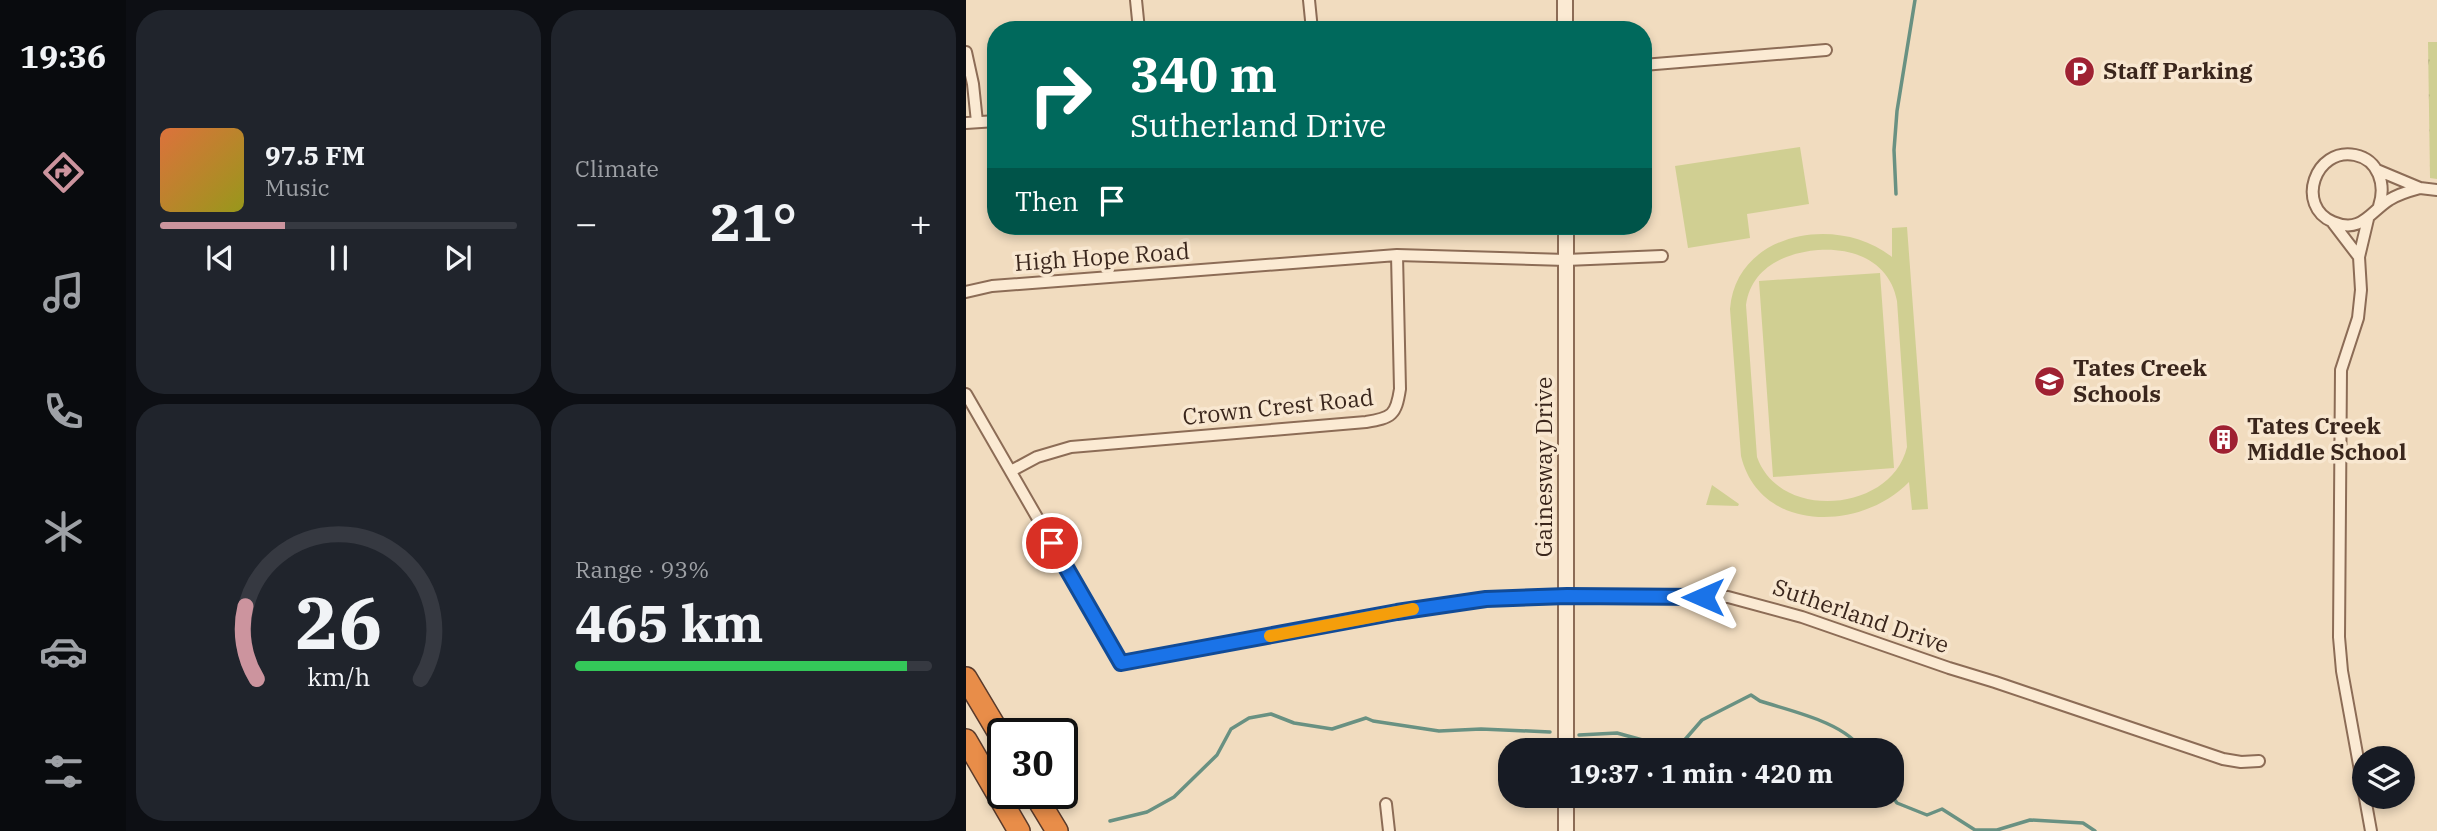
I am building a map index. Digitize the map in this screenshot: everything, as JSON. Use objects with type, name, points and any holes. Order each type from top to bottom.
[{"type":"highway","points":[[966,678],[990,718]]},
{"type":"highway","points":[[966,740],[1020,831]]},
{"type":"highway","points":[[1044,809],[1057,831]]},
{"type":"street","points":[[1136,0],[1138,21]]},
{"type":"street","points":[[1309,0],[1311,21]]},
{"type":"street","points":[[1565,0],[1565,21]]},
{"type":"street","points":[[1652,64],[1826,50]]},
{"type":"street","points":[[966,52],[973,84],[971,123]]},
{"type":"street","points":[[2359,257],[2333,223],[2319,211],[2312,194],[2315,176],[2320,167],[2336,156],[2353,155],[2368,161],[2377,170],[2420,188],[2437,190]]},
{"type":"street","points":[[2377,170],[2383,188],[2379,206]]},
{"type":"street","points":[[2333,223],[2357,224],[2368,219],[2379,206],[2398,195],[2420,188]]},
{"type":"street","points":[[2368,219],[2359,257],[2361,290],[2358,318],[2341,370],[2339,650],[2371,831]]},
{"type":"street","name":"Gainesway Drive","points":[[1566,235],[1566,738]]},
{"type":"street","name":"High Hope Road","points":[[966,292],[992,286],[1396,255],[1566,260],[1662,256]]},
{"type":"street","name":"Crown Crest Road","points":[[1011,471],[1037,457],[1070,447],[1366,422],[1391,415],[1398,407],[1400,389],[1396,255]]},
{"type":"street","name":"Sutherland Drive","points":[[966,394],[1121,663],[1397,612],[1486,599],[1567,596],[1728,597],[1802,617],[2222,759],[2259,761]]},
{"type":"street","points":[[1386,804],[1389,831]]},
{"type":"street","points":[[1566,808],[1566,831]]},
{"type":"green space","points":[[2428,42],[2437,42],[2437,179],[2430,178]]},
{"type":"green space","points":[[1800,147],[1809,204],[1747,214],[1750,238],[1688,248],[1675,166]]},
{"type":"green space","points":[[1907,227],[1928,509],[1912,510],[1909,482],[1889,498],[1866,510],[1840,516],[1814,517],[1790,511],[1769,500],[1752,482],[1741,456],[1730,309],[1737,283],[1750,262],[1770,247],[1793,238],[1819,234],[1845,236],[1870,244],[1892,257],[1892,228]],"holes":[[[1845,251],[1868,260],[1887,276],[1893,287],[1897,301],[1907,447],[1897,469],[1880,485],[1859,496],[1835,501],[1811,500],[1788,492],[1769,478],[1757,457],[1746,305],[1754,282],[1771,265],[1793,255]]]},
{"type":"green space","points":[[1880,273],[1894,468],[1773,477],[1759,281]]},
{"type":"green space","points":[[1712,485],[1739,504],[1738,506],[1706,505]]},
{"type":"waterway","points":[[1896,194],[1894,150],[1897,111],[1915,0]]},
{"type":"waterway","points":[[1686,738],[1702,720],[1751,695],[1760,701],[1830,725],[1851,738]]},
{"type":"waterway","points":[[1110,821],[1147,812],[1174,797],[1217,755],[1231,729],[1249,718],[1271,714],[1294,723],[1332,729],[1366,718],[1439,731],[1481,729],[1550,732]]},
{"type":"waterway","points":[[1579,735],[1617,733],[1635,738]]},
{"type":"waterway","points":[[1904,806],[1927,815],[1942,809],[1975,830],[1997,830],[2030,820],[2083,823],[2095,831]]},
{"type":"slow traffic","points":[[1270,636],[1413,609]]},
{"type":"place","name":"Staff Parking","points":[[2080,71]]},
{"type":"place","name":"Tates Creek Schools","points":[[2050,381]]},
{"type":"place","name":"Tates Creek Middle School","points":[[2224,439]]},
{"type":"route","points":[[1052,543],[1121,663],[1397,612],[1486,599],[1567,596],[1703,597]]}]
